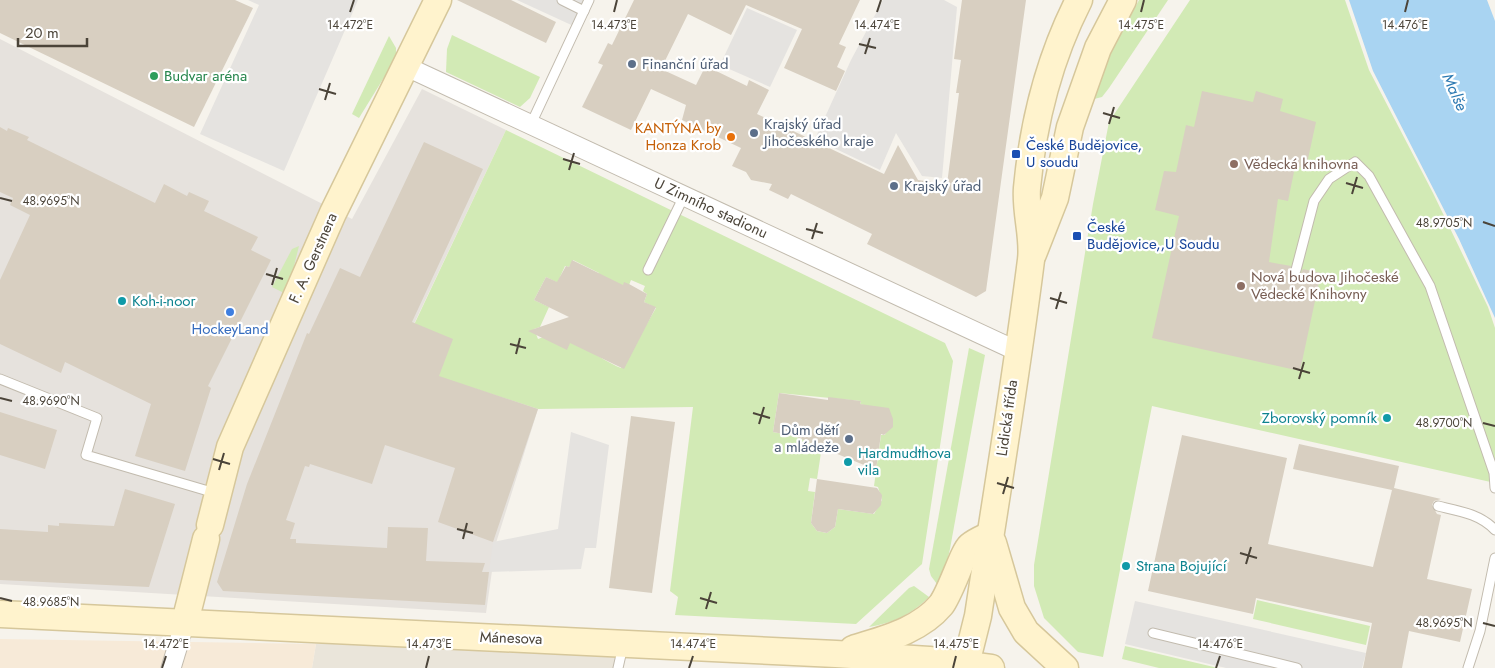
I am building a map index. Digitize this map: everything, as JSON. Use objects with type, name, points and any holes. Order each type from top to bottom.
[{"type":"street","name":"F. A. Gerstnera","points":[[171,668],[185,622],[230,447],[333,213],[438,0]]},
{"type":"street","name":"Lidická třída","points":[[1032,257],[1027,190],[1035,130],[1042,93],[1056,51],[1079,0]]},
{"type":"street","name":"Lidická třída","points":[[974,667],[978,616],[1032,257],[1055,198],[1070,127],[1098,48],[1123,0]]},
{"type":"street","name":"U Zimního stadionu","points":[[406,66],[1017,351]]},
{"type":"street","points":[[845,661],[923,621],[942,604],[956,578],[969,547],[990,535],[1012,608],[1026,632],[1065,668]]},
{"type":"street","name":"Mánesova","points":[[0,614],[373,633],[624,643],[845,661],[974,667]]},
{"type":"lane","points":[[562,0],[584,11]]},
{"type":"lane","points":[[531,124],[589,0]]},
{"type":"lane","points":[[1296,270],[1314,201],[1329,179],[1355,162],[1369,176],[1430,286],[1494,473],[1495,488]]},
{"type":"lane","points":[[648,270],[684,196]]},
{"type":"lane","points":[[0,380],[97,418],[86,455],[218,493]]},
{"type":"lane","points":[[1438,506],[1472,515],[1487,522],[1495,530]]},
{"type":"lane","points":[[1468,668],[1480,631],[1495,558]]},
{"type":"lane","points":[[1153,633],[1297,668]]},
{"type":"lane","points":[[618,668],[624,643]]},
{"type":"shaded area","points":[[248,0],[358,0],[284,171],[200,134],[259,5]]},
{"type":"shaded area","points":[[517,0],[594,0],[580,29]]},
{"type":"shaded area","points":[[883,0],[944,0],[957,7],[942,178],[922,176],[896,133],[880,170],[815,139],[851,60]]},
{"type":"shaded area","points":[[747,8],[797,30],[770,87],[720,65]]},
{"type":"shaded area","name":"Koh-i-noor","points":[[0,39],[352,219],[422,89],[506,130],[396,362],[538,409],[496,543],[486,613],[0,584]]},
{"type":"shaded area","points":[[571,432],[609,445],[596,548],[585,548],[581,569],[489,572],[493,542],[558,529]]},
{"type":"shaded area","points":[[1135,601],[1366,653],[1362,668],[1226,668],[1125,644]]},
{"type":"shaded area","points":[[621,635],[615,668],[312,668],[316,644]]},
{"type":"shaded area","points":[[0,639],[316,644],[312,668],[0,668]]},
{"type":"green space","points":[[1139,0],[1168,0],[1109,88],[1102,97],[1094,99],[1111,53]]},
{"type":"green space","points":[[1190,0],[1345,0],[1369,70],[1433,193],[1488,307],[1495,328],[1495,483],[1152,406],[1103,657],[1078,652],[1044,618],[1034,586],[1034,565],[1093,204],[1109,122]]},
{"type":"green space","points":[[452,35],[540,77],[530,98],[520,107],[446,72],[447,49]]},
{"type":"green space","points":[[389,36],[396,48],[396,58],[359,118],[352,114]]},
{"type":"green space","points":[[506,130],[945,343],[953,361],[922,564],[856,624],[675,615],[678,597],[670,591],[693,407],[538,409],[396,363]],"holes":[[[573,260],[599,273],[597,277],[621,288],[629,285],[631,280],[645,286],[643,291],[647,294],[644,302],[656,308],[621,368],[560,337],[538,339],[534,329],[540,327],[549,307],[534,300],[546,277],[560,284],[560,277],[565,266],[569,267]],[[779,393],[861,401],[860,404],[882,410],[890,416],[893,426],[886,431],[885,435],[881,435],[874,486],[878,487],[882,500],[874,514],[838,509],[835,527],[827,533],[817,531],[811,523],[815,492],[808,491],[810,478],[817,479],[822,446],[794,436],[773,432]]]},
{"type":"green space","points":[[299,246],[291,278],[284,293],[272,287],[292,249]]},
{"type":"green space","points":[[969,348],[985,355],[950,549],[944,574],[937,584],[931,576],[929,569]]},
{"type":"green space","points":[[914,586],[929,597],[902,617],[869,627],[909,588]]},
{"type":"green space","points":[[1257,600],[1370,626],[1366,645],[1253,619]]},
{"type":"green space","points":[[1125,646],[1218,668],[1159,668],[1122,659]]},
{"type":"water","name":"Malše","points":[[1349,0],[1487,0],[1495,21],[1495,318],[1459,239],[1373,71]]},
{"type":"building","name":"Budvar aréna","points":[[0,0],[235,0],[253,8],[194,127],[0,33]]},
{"type":"building","points":[[457,0],[511,0],[556,22],[546,43]]},
{"type":"building","points":[[634,0],[860,0],[839,44],[846,47],[837,67],[845,71],[836,91],[784,68],[802,29],[746,5],[731,35],[688,14],[661,69],[696,85],[704,69],[706,70],[708,67],[747,86],[749,80],[769,90],[757,114],[884,174],[898,145],[918,180],[947,184],[959,93],[956,93],[961,60],[954,59],[962,0],[1026,0],[986,291],[976,297],[867,244],[872,234],[791,194],[788,199],[769,190],[772,184],[751,180],[746,172],[732,166],[741,148],[682,120],[686,105],[651,89],[631,130],[582,107],[603,65],[598,63],[608,43],[612,45]]},
{"type":"building","points":[[1202,91],[1253,102],[1256,91],[1283,99],[1280,111],[1316,122],[1306,168],[1295,167],[1288,201],[1278,199],[1269,262],[1291,266],[1290,272],[1295,276],[1300,275],[1303,269],[1321,273],[1300,371],[1152,338],[1179,216],[1155,210],[1164,171],[1176,172],[1186,125],[1194,127]]},
{"type":"building","name":"Koh-i-noor","points":[[0,127],[7,131],[8,128],[29,137],[27,140],[155,203],[164,184],[187,196],[189,192],[209,201],[204,211],[258,237],[251,250],[271,260],[208,386],[211,388],[185,471],[135,456],[151,404],[65,362],[61,373],[0,344],[0,280],[30,215],[10,205],[13,198],[0,192]]},
{"type":"building","points":[[424,142],[483,169],[412,322],[453,339],[439,376],[538,409],[493,542],[438,522],[455,468],[385,445],[372,484],[310,464],[309,467],[305,466],[286,520],[295,523],[290,539],[296,539],[296,543],[387,548],[388,527],[428,528],[426,561],[485,563],[482,572],[489,572],[485,605],[223,591],[217,582],[247,484],[307,333],[309,334],[340,268],[360,277]]},
{"type":"building","points":[[572,260],[623,285],[624,282],[647,294],[644,302],[656,307],[624,369],[570,343],[567,350],[528,331],[569,317],[534,300],[546,277],[557,282],[566,266],[569,267]]},
{"type":"building","points":[[779,393],[828,400],[828,397],[861,401],[860,404],[889,408],[893,419],[893,427],[884,435],[881,434],[876,470],[794,436],[773,432]]},
{"type":"building","points":[[0,412],[57,430],[45,469],[0,455]]},
{"type":"building","points":[[631,416],[675,422],[652,593],[609,588]]},
{"type":"building","points":[[1182,435],[1287,458],[1268,544],[1373,567],[1392,490],[1293,469],[1299,444],[1399,466],[1394,488],[1441,499],[1434,501],[1432,505],[1437,514],[1441,515],[1427,579],[1472,589],[1460,642],[1409,631],[1402,668],[1363,668],[1372,623],[1256,598],[1253,614],[1148,591]]},
{"type":"building","points":[[817,479],[877,488],[882,495],[881,505],[873,514],[838,509],[835,527],[827,533],[817,531],[811,523]]},
{"type":"building","points":[[125,489],[175,504],[149,587],[0,580],[0,529],[48,532],[48,525],[59,526],[59,523],[114,526]]},
{"type":"place","name":"Finanční úřad","points":[[632,64]]},
{"type":"place","name":"Budvar aréna","points":[[154,76]]},
{"type":"place","name":"Krajský úřad Jihočeského kraje","points":[[754,133]]},
{"type":"place","name":"KANTÝNA by Honza Krob","points":[[731,137]]},
{"type":"place","name":"České Budějovice, U soudu","points":[[1016,154]]},
{"type":"place","name":"Vědecká knihovna","points":[[1234,164]]},
{"type":"place","name":"Krajský úřad","points":[[894,186]]},
{"type":"place","name":"České Budějovice,,U Soudu","points":[[1077,236]]},
{"type":"place","name":"Nová budova Jihočeské Vědecké Knihovny","points":[[1241,286]]},
{"type":"place","name":"Koh-i-noor","points":[[122,301]]},
{"type":"place","name":"HockeyLand","points":[[230,312]]},
{"type":"place","name":"Zborovský pomník","points":[[1387,418]]},
{"type":"place","name":"Dům dětí a mládeže","points":[[849,439]]},
{"type":"place","name":"Hardmudthova vila","points":[[848,462]]},
{"type":"place","name":"Strana Bojující","points":[[1126,566]]}]
